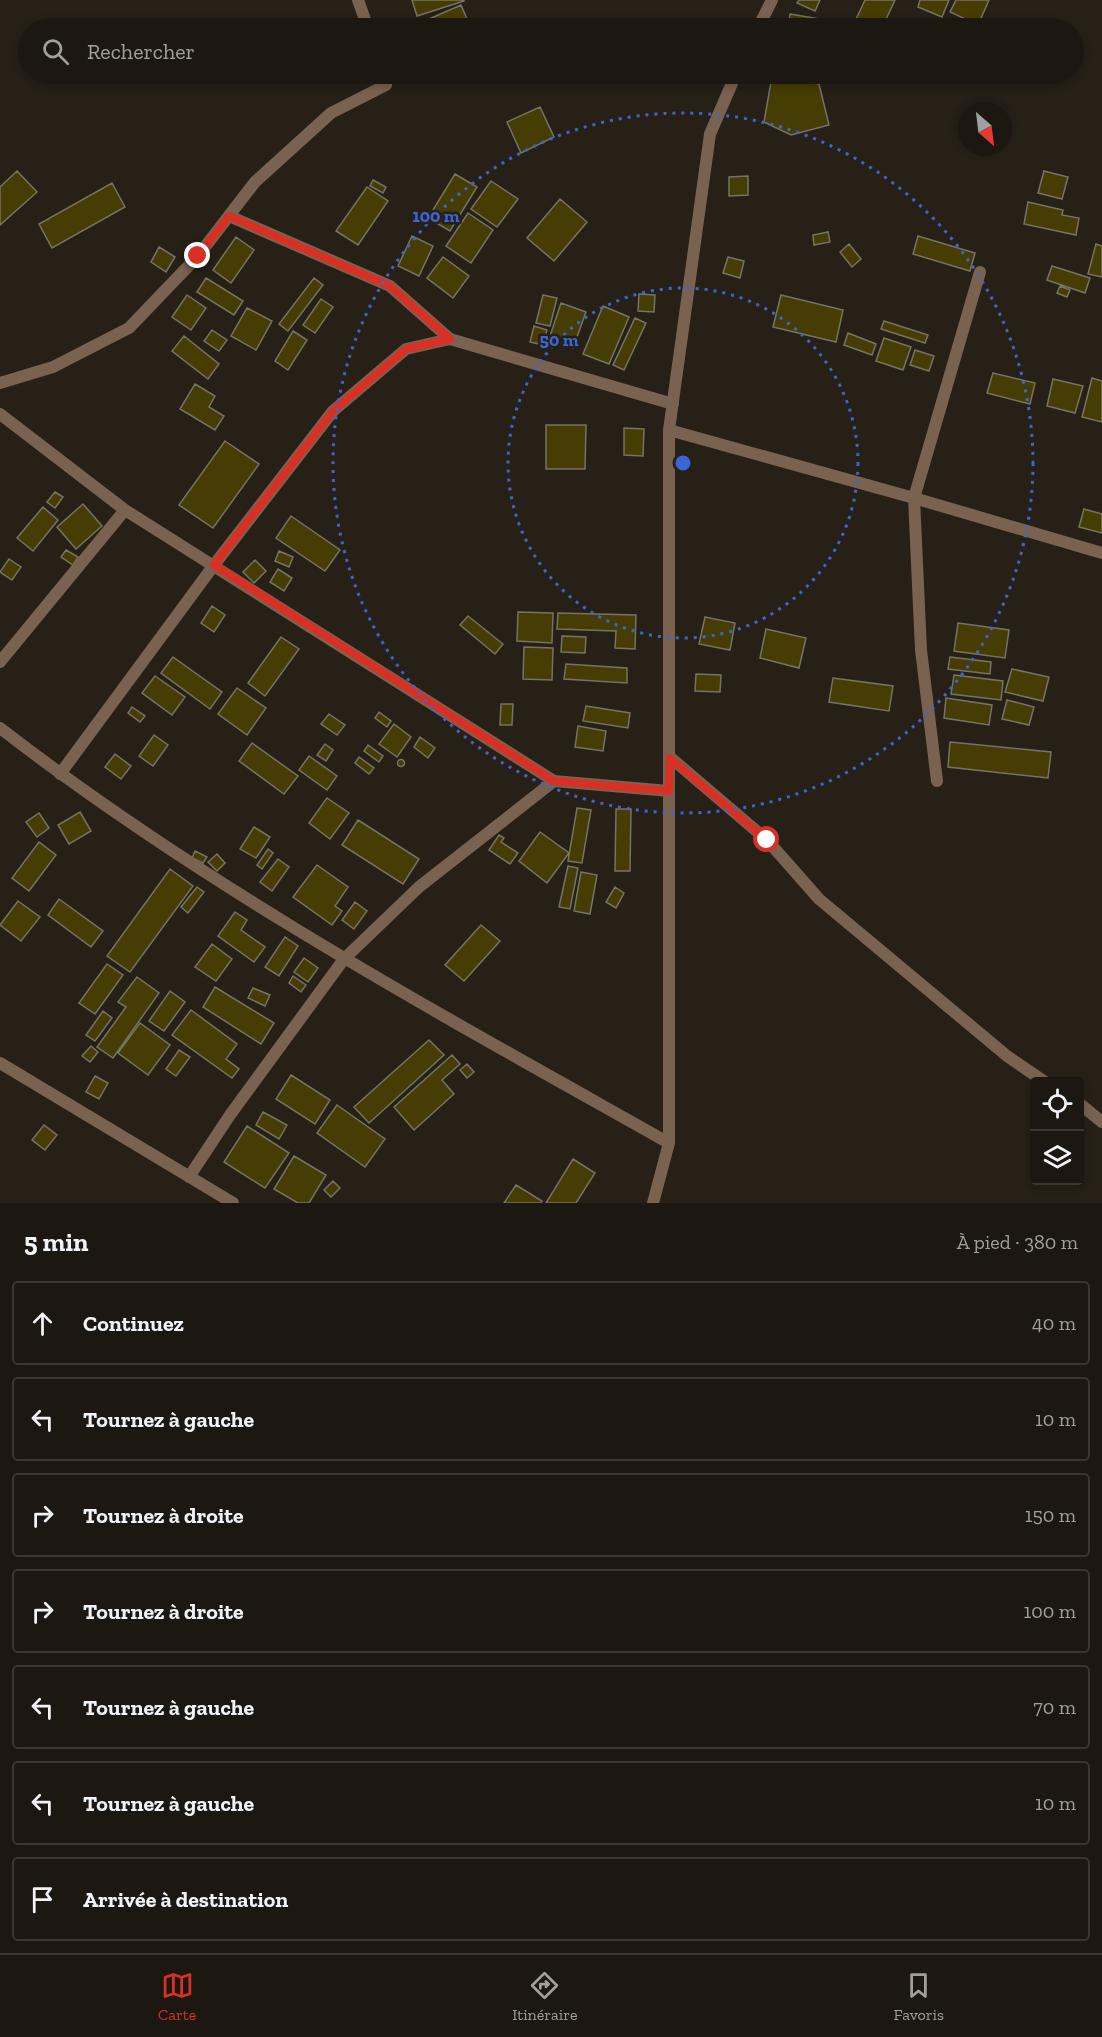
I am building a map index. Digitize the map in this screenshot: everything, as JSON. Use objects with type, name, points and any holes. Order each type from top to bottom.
[{"type":"street","points":[[358,0],[364,18]]},
{"type":"street","points":[[763,18],[772,0]]},
{"type":"street","points":[[0,383],[53,367],[129,328],[198,256],[255,182],[331,113],[386,84]]},
{"type":"street","points":[[653,1203],[669,1143],[669,430],[710,134],[732,84]]},
{"type":"street","points":[[229,216],[390,286],[450,339],[673,404]]},
{"type":"street","points":[[937,781],[921,650],[914,498],[980,272]]},
{"type":"street","points":[[60,774],[214,565],[333,411],[406,349],[450,339]]},
{"type":"street","points":[[0,414],[125,510],[554,781],[669,791]]},
{"type":"street","points":[[669,430],[1102,553]]},
{"type":"street","points":[[0,662],[125,510]]},
{"type":"street","points":[[0,728],[60,774],[205,873],[344,959],[669,1143]]},
{"type":"street","points":[[670,758],[767,840],[819,898],[1007,1056],[1038,1077]]},
{"type":"street","points":[[189,1177],[230,1115],[344,959],[419,887],[554,781]]},
{"type":"street","points":[[0,1063],[233,1203]]},
{"type":"street","points":[[1084,1107],[1102,1122]]},
{"type":"building","points":[[412,0],[464,0],[464,1],[417,16]]},
{"type":"building","points":[[799,0],[820,0],[815,11],[797,3]]},
{"type":"building","points":[[865,0],[895,0],[887,18],[857,18]]},
{"type":"building","points":[[920,0],[949,0],[942,17],[918,7]]},
{"type":"building","points":[[956,0],[989,0],[981,18],[963,18],[950,12]]},
{"type":"building","points":[[461,5],[467,18],[431,18]]},
{"type":"building","points":[[790,14],[814,18],[789,18]]},
{"type":"building","points":[[771,84],[819,84],[829,125],[791,135],[764,122]]},
{"type":"building","points":[[540,107],[554,137],[521,153],[507,122]]},
{"type":"building","points":[[17,171],[37,192],[0,225],[0,187]]},
{"type":"building","points":[[1044,171],[1068,177],[1062,199],[1038,193]]},
{"type":"building","points":[[455,174],[477,187],[450,231],[428,218]]},
{"type":"building","points":[[748,176],[748,195],[729,196],[729,177]]},
{"type":"building","points":[[373,180],[386,187],[383,193],[370,186]]},
{"type":"building","points":[[491,181],[518,199],[497,227],[471,209]]},
{"type":"building","points":[[112,183],[125,207],[52,248],[39,224]]},
{"type":"building","points":[[367,187],[388,201],[358,245],[336,231]]},
{"type":"building","points":[[560,199],[587,222],[554,261],[527,238]]},
{"type":"building","points":[[1028,202],[1063,210],[1062,215],[1079,218],[1076,235],[1024,224]]},
{"type":"building","points":[[468,213],[493,230],[471,263],[446,246]]},
{"type":"building","points":[[828,232],[830,242],[814,245],[813,235]]},
{"type":"building","points":[[412,236],[433,246],[419,276],[398,266]]},
{"type":"building","points":[[918,236],[975,253],[970,271],[913,254]]},
{"type":"building","points":[[236,237],[254,250],[231,283],[213,270]]},
{"type":"building","points":[[849,244],[861,259],[852,267],[840,252]]},
{"type":"building","points":[[1096,244],[1102,246],[1102,277],[1088,274]]},
{"type":"building","points":[[159,247],[175,257],[166,272],[151,262]]},
{"type":"building","points":[[443,257],[469,276],[453,298],[427,278]]},
{"type":"building","points":[[728,257],[744,261],[740,278],[723,273]]},
{"type":"building","points":[[1052,266],[1090,278],[1085,293],[1047,280]]},
{"type":"building","points":[[206,278],[243,301],[234,315],[197,292]]},
{"type":"building","points":[[314,278],[323,285],[288,331],[279,324]]},
{"type":"building","points":[[1060,286],[1070,290],[1067,297],[1057,293]]},
{"type":"building","points":[[639,294],[655,295],[654,312],[638,311]]},
{"type":"building","points":[[187,295],[206,308],[191,330],[172,317]]},
{"type":"building","points":[[543,295],[557,298],[550,326],[536,323]]},
{"type":"building","points":[[781,295],[843,310],[836,342],[773,327]]},
{"type":"building","points":[[321,299],[333,307],[315,333],[303,325]]},
{"type":"building","points":[[561,303],[586,312],[573,348],[549,339]]},
{"type":"building","points":[[603,306],[629,317],[609,364],[583,354]]},
{"type":"building","points":[[247,308],[272,321],[256,350],[231,336]]},
{"type":"building","points":[[635,318],[646,323],[624,370],[613,365]]},
{"type":"building","points":[[884,321],[928,335],[925,343],[881,329]]},
{"type":"building","points":[[534,326],[547,330],[543,345],[530,342]]},
{"type":"building","points":[[212,330],[227,340],[219,351],[204,341]]},
{"type":"building","points":[[293,331],[307,340],[288,370],[275,361]]},
{"type":"building","points":[[848,333],[876,344],[872,355],[844,345]]},
{"type":"building","points":[[184,336],[219,364],[208,379],[172,351]]},
{"type":"building","points":[[884,338],[911,347],[903,370],[876,361]]},
{"type":"building","points":[[915,350],[934,356],[929,371],[910,365]]},
{"type":"building","points":[[993,373],[1035,383],[1030,404],[987,393]]},
{"type":"building","points":[[1092,378],[1102,381],[1102,422],[1082,417]]},
{"type":"building","points":[[1053,379],[1083,386],[1075,413],[1047,406]]},
{"type":"building","points":[[195,384],[215,396],[209,407],[224,416],[215,430],[180,409]]},
{"type":"building","points":[[546,425],[586,425],[585,469],[546,469]]},
{"type":"building","points":[[624,428],[644,429],[643,456],[624,455]]},
{"type":"building","points":[[225,441],[259,464],[213,528],[179,505]]},
{"type":"building","points":[[55,492],[63,497],[55,508],[47,502]]},
{"type":"building","points":[[83,504],[102,526],[76,549],[57,527]]},
{"type":"building","points":[[43,507],[58,520],[33,551],[17,538]]},
{"type":"building","points":[[1084,509],[1102,514],[1102,533],[1079,527]]},
{"type":"building","points":[[291,516],[340,550],[325,571],[276,538]]},
{"type":"building","points":[[66,550],[78,557],[73,565],[61,557]]},
{"type":"building","points":[[279,551],[293,557],[289,567],[275,561]]},
{"type":"building","points":[[9,559],[21,567],[12,580],[0,572]]},
{"type":"building","points":[[255,560],[266,571],[254,583],[243,572]]},
{"type":"building","points":[[278,569],[292,578],[284,591],[270,582]]},
{"type":"building","points":[[212,606],[225,615],[214,632],[201,623]]},
{"type":"building","points":[[518,612],[553,613],[552,643],[517,641]]},
{"type":"building","points":[[558,613],[636,615],[635,649],[615,648],[616,631],[557,629]]},
{"type":"building","points":[[468,616],[503,644],[495,654],[460,625]]},
{"type":"building","points":[[705,617],[735,623],[730,650],[699,644]]},
{"type":"building","points":[[958,623],[1009,630],[1005,658],[954,651]]},
{"type":"building","points":[[766,629],[806,638],[799,668],[760,658]]},
{"type":"building","points":[[562,636],[586,637],[585,653],[561,652]]},
{"type":"building","points":[[281,637],[299,649],[265,696],[248,683]]},
{"type":"building","points":[[524,647],[553,648],[552,680],[523,679]]},
{"type":"building","points":[[173,657],[222,692],[210,709],[161,673]]},
{"type":"building","points":[[950,657],[991,662],[990,674],[948,669]]},
{"type":"building","points":[[566,664],[627,668],[627,683],[564,679]]},
{"type":"building","points":[[1012,669],[1049,677],[1043,701],[1005,692]]},
{"type":"building","points":[[696,674],[721,675],[720,692],[695,691]]},
{"type":"building","points":[[954,675],[1003,681],[1001,700],[951,694]]},
{"type":"building","points":[[155,676],[185,697],[172,715],[142,693]]},
{"type":"building","points":[[833,678],[893,686],[889,711],[829,702]]},
{"type":"building","points":[[237,688],[266,708],[247,735],[218,714]]},
{"type":"building","points":[[946,698],[992,705],[989,725],[944,718]]},
{"type":"building","points":[[1007,700],[1034,707],[1029,725],[1002,719]]},
{"type":"building","points":[[501,704],[513,704],[512,725],[500,725]]},
{"type":"building","points":[[586,706],[630,713],[628,728],[583,721]]},
{"type":"building","points":[[132,707],[145,716],[140,722],[128,713]]},
{"type":"building","points":[[379,712],[391,721],[387,727],[375,718]]},
{"type":"building","points":[[329,714],[345,725],[337,735],[321,724]]},
{"type":"building","points":[[394,724],[411,737],[397,757],[379,744]]},
{"type":"building","points":[[578,726],[606,731],[603,751],[575,747]]},
{"type":"building","points":[[154,735],[168,745],[153,766],[139,756]]},
{"type":"building","points":[[420,737],[435,748],[428,758],[414,747]]},
{"type":"building","points":[[950,742],[1051,752],[1048,778],[948,767]]},
{"type":"building","points":[[252,743],[298,776],[284,794],[239,761]]},
{"type":"building","points":[[325,744],[333,750],[326,761],[317,755]]},
{"type":"building","points":[[368,745],[383,756],[379,762],[364,751]]},
{"type":"building","points":[[115,754],[131,766],[121,779],[105,767]]},
{"type":"building","points":[[309,756],[337,776],[327,790],[299,770]]},
{"type":"building","points":[[359,757],[374,768],[369,774],[355,763]]},
{"type":"building","points":[[401,759],[405,763],[401,767],[397,763]]},
{"type":"building","points":[[327,798],[349,813],[330,839],[309,823]]},
{"type":"building","points":[[577,808],[591,810],[582,863],[568,861]]},
{"type":"building","points":[[616,809],[631,809],[630,871],[615,871]]},
{"type":"building","points":[[80,812],[91,831],[69,844],[58,825]]},
{"type":"building","points":[[39,813],[49,828],[37,837],[26,822]]},
{"type":"building","points":[[358,820],[419,859],[403,884],[342,845]]},
{"type":"building","points":[[254,827],[270,837],[256,858],[240,849]]},
{"type":"building","points":[[540,832],[569,853],[547,883],[519,861]]},
{"type":"building","points":[[499,835],[504,838],[501,842],[518,853],[510,864],[489,850]]},
{"type":"building","points":[[39,842],[56,855],[29,891],[12,878]]},
{"type":"building","points":[[268,849],[273,853],[262,869],[257,865]]},
{"type":"building","points":[[195,851],[207,857],[203,863],[192,858]]},
{"type":"building","points":[[217,854],[225,863],[217,871],[208,862]]},
{"type":"building","points":[[278,859],[289,867],[272,891],[260,882]]},
{"type":"building","points":[[317,865],[348,887],[335,906],[342,911],[332,925],[293,897]]},
{"type":"building","points":[[568,866],[578,868],[570,909],[559,907]]},
{"type":"building","points":[[170,869],[193,886],[130,972],[107,956]]},
{"type":"building","points":[[581,872],[597,875],[590,914],[574,911]]},
{"type":"building","points":[[197,887],[204,892],[188,913],[181,907]]},
{"type":"building","points":[[615,887],[624,893],[616,908],[606,902]]},
{"type":"building","points":[[59,899],[103,931],[91,947],[48,915]]},
{"type":"building","points":[[18,901],[40,917],[21,941],[0,925]]},
{"type":"building","points":[[355,902],[367,911],[354,929],[342,920]]},
{"type":"building","points":[[235,912],[247,920],[241,930],[265,947],[254,962],[218,936]]},
{"type":"building","points":[[481,925],[500,941],[464,981],[445,965]]},
{"type":"building","points":[[285,937],[298,946],[279,976],[265,967]]},
{"type":"building","points":[[212,944],[232,959],[216,981],[195,967]]},
{"type":"building","points":[[304,958],[318,968],[308,982],[294,972]]},
{"type":"building","points":[[107,964],[123,975],[95,1014],[79,1003]]},
{"type":"building","points":[[293,976],[306,985],[301,992],[289,983]]},
{"type":"building","points":[[137,977],[159,993],[113,1058],[97,1047],[126,1007],[118,1002]]},
{"type":"building","points":[[215,987],[274,1023],[261,1044],[203,1007]]},
{"type":"building","points":[[253,988],[270,995],[265,1006],[248,998]]},
{"type":"building","points":[[170,991],[185,1002],[164,1031],[149,1021]]},
{"type":"building","points":[[191,1010],[237,1044],[226,1059],[239,1069],[232,1078],[172,1035]]},
{"type":"building","points":[[103,1011],[112,1018],[95,1041],[86,1035]]},
{"type":"building","points":[[140,1023],[170,1045],[148,1075],[118,1053]]},
{"type":"building","points":[[429,1040],[444,1055],[369,1123],[354,1107]]},
{"type":"building","points":[[91,1046],[98,1052],[90,1062],[82,1056]]},
{"type":"building","points":[[179,1050],[190,1057],[176,1076],[166,1069]]},
{"type":"building","points":[[452,1055],[460,1064],[442,1080],[454,1094],[414,1130],[394,1107]]},
{"type":"building","points":[[467,1064],[474,1072],[467,1078],[460,1070]]},
{"type":"building","points":[[291,1075],[330,1100],[315,1124],[276,1099]]},
{"type":"building","points":[[95,1076],[108,1083],[99,1099],[86,1092]]},
{"type":"building","points":[[337,1105],[385,1139],[365,1167],[317,1133]]},
{"type":"building","points":[[263,1112],[287,1125],[279,1139],[256,1125]]},
{"type":"building","points":[[44,1125],[57,1135],[45,1150],[32,1140]]},
{"type":"building","points":[[247,1126],[289,1153],[265,1188],[224,1162]]},
{"type":"building","points":[[294,1156],[326,1175],[309,1203],[298,1203],[274,1189]]},
{"type":"building","points":[[573,1159],[595,1173],[576,1203],[546,1203]]},
{"type":"building","points":[[333,1181],[340,1188],[331,1197],[324,1190]]},
{"type":"building","points":[[516,1185],[542,1201],[541,1203],[504,1203]]},
{"type":"route","points":[[198,256],[229,216],[390,286],[450,339],[406,349],[333,411],[214,565],[554,781],[669,791],[670,758],[767,840]]}]
